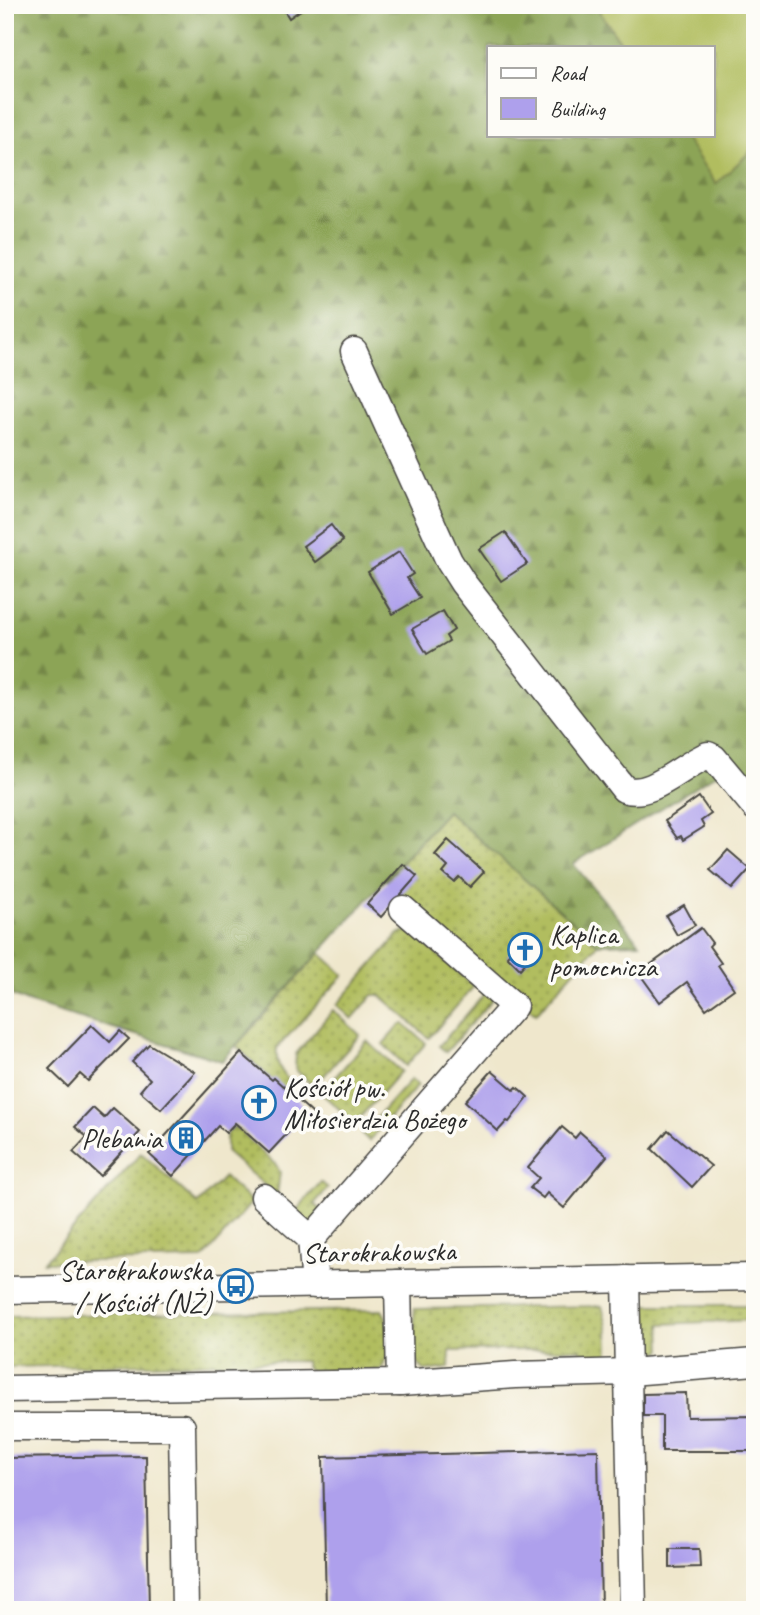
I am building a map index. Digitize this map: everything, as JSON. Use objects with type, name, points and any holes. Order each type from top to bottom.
[{"type":"street","points":[[354,351],[449,561],[463,583],[624,789],[646,791],[694,760],[708,755],[714,758],[755,807]]},
{"type":"street","points":[[311,1239],[514,1006],[403,909]]},
{"type":"street","points":[[264,1197],[311,1239],[315,1285]]},
{"type":"street","name":"Starokrakowska","points":[[5,1290],[755,1277]]},
{"type":"street","points":[[626,1279],[634,1610]]},
{"type":"street","points":[[398,1283],[400,1383]]},
{"type":"street","points":[[5,1389],[400,1383],[515,1375],[629,1372],[755,1362]]},
{"type":"street","points":[[5,1427],[182,1427],[185,1610]]},
{"type":"green space","points":[[5,5],[595,5],[623,46],[487,46],[487,136],[684,136],[716,183],[755,147],[755,791],[730,765],[573,864],[640,943],[598,944],[447,811],[222,1061],[27,1002],[5,992]]},
{"type":"green space","points":[[595,5],[755,5],[755,147],[716,184],[684,136],[714,136],[714,46],[623,46]]},
{"type":"green space","points":[[447,811],[598,944],[536,1014],[386,880]]},
{"type":"green space","points":[[405,931],[412,933],[474,986],[429,1038],[380,995],[373,995],[352,1019],[337,1005],[399,934]]},
{"type":"green space","points":[[320,953],[344,975],[277,1048],[280,1067],[291,1083],[286,1089],[272,1080],[236,1046]]},
{"type":"green space","points":[[488,990],[495,996],[446,1052],[439,1046]]},
{"type":"green space","points":[[333,1010],[360,1035],[314,1087],[295,1069],[296,1054]]},
{"type":"green space","points":[[404,1024],[426,1043],[406,1066],[383,1044]]},
{"type":"green space","points":[[367,1041],[401,1071],[355,1123],[321,1093]]},
{"type":"green space","points":[[411,1079],[418,1085],[369,1141],[362,1134]]},
{"type":"green space","points":[[234,1126],[276,1165],[280,1172],[277,1196],[226,1152],[226,1135]]},
{"type":"green space","points":[[141,1153],[198,1204],[224,1177],[252,1202],[203,1259],[44,1262]]},
{"type":"green space","points":[[321,1182],[328,1188],[314,1204],[325,1214],[313,1227],[295,1212]]},
{"type":"green space","points":[[636,1305],[755,1305],[755,1320],[661,1324],[662,1350],[654,1354],[642,1344],[642,1319],[633,1312]]},
{"type":"green space","points":[[602,1306],[609,1343],[606,1364],[581,1362],[581,1349],[450,1351],[449,1368],[425,1371],[416,1358],[414,1309]]},
{"type":"green space","points":[[382,1310],[386,1317],[390,1341],[387,1357],[380,1371],[315,1374],[306,1367],[305,1361],[5,1367],[5,1316]]},
{"type":"building","points":[[281,5],[308,5],[289,18]]},
{"type":"building","points":[[331,525],[343,541],[315,562],[303,546]]},
{"type":"building","points":[[505,532],[527,564],[501,581],[479,549]]},
{"type":"building","points":[[399,552],[413,574],[407,578],[420,598],[393,614],[368,572]]},
{"type":"building","points":[[443,611],[454,630],[446,636],[449,641],[427,654],[412,629]]},
{"type":"building","points":[[699,797],[711,814],[701,821],[704,827],[683,840],[681,836],[677,838],[665,821]]},
{"type":"building","points":[[448,840],[484,872],[470,887],[459,877],[454,882],[443,873],[448,867],[435,855]]},
{"type":"building","points":[[728,850],[750,869],[732,889],[710,870]]},
{"type":"building","points":[[403,864],[417,876],[381,917],[367,904]]},
{"type":"building","points":[[684,905],[695,925],[677,935],[666,916]]},
{"type":"building","points":[[701,928],[712,943],[709,946],[721,963],[718,965],[734,989],[706,1009],[687,982],[660,1002],[639,973]]},
{"type":"building","name":"Kaplica pomocnicza","points":[[530,931],[543,943],[520,969],[507,956]]},
{"type":"building","points":[[92,1025],[110,1042],[120,1031],[129,1039],[88,1081],[80,1074],[68,1087],[49,1069]]},
{"type":"building","points":[[149,1044],[195,1072],[161,1109],[140,1091],[150,1079],[132,1062]]},
{"type":"building","name":"Kościół pw. Miłosierdzia Bożego","points":[[241,1053],[272,1080],[274,1078],[313,1114],[303,1125],[299,1121],[269,1153],[235,1123],[226,1133],[218,1126],[173,1176],[149,1154]]},
{"type":"building","points":[[492,1071],[514,1090],[517,1087],[528,1097],[509,1122],[498,1131],[465,1101]]},
{"type":"building","points":[[93,1108],[104,1118],[113,1108],[140,1132],[100,1176],[73,1152],[87,1137],[75,1127]]},
{"type":"building","points":[[562,1127],[575,1138],[580,1132],[607,1156],[564,1208],[547,1193],[543,1198],[530,1188],[539,1178],[528,1168]]},
{"type":"building","points":[[668,1130],[711,1166],[692,1187],[652,1149]]},
{"type":"building","points":[[686,1393],[687,1417],[755,1416],[755,1451],[662,1451],[662,1416],[643,1416],[643,1394]]},
{"type":"building","points":[[598,1450],[601,1610],[326,1610],[323,1457]]},
{"type":"building","points":[[146,1456],[149,1610],[5,1610],[5,1458]]},
{"type":"building","points":[[670,1549],[699,1549],[700,1567],[670,1568]]},
{"type":"place","name":"Kaplica pomocnicza","points":[[525,950]]},
{"type":"place","name":"Kościół pw. Miłosierdzia Bożego","points":[[259,1103]]},
{"type":"place","name":"Plebania","points":[[186,1138]]},
{"type":"place","name":"Starokrakowska / Kościół (NŻ)","points":[[236,1286]]}]
